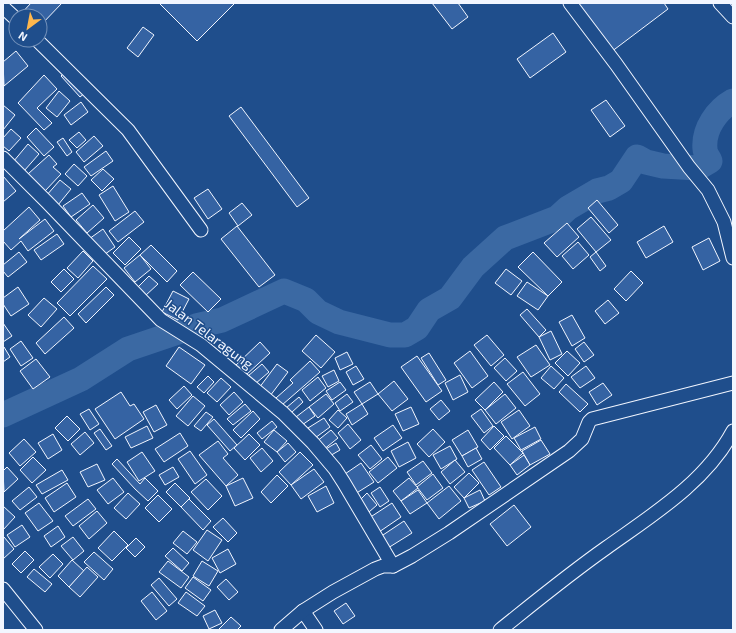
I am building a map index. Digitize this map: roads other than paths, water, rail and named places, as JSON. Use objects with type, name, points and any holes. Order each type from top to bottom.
[{"type":"street","points":[[570,3],[616,64],[689,167],[708,190],[724,222],[733,258]]},
{"type":"street","points":[[720,3],[733,17]]},
{"type":"street","points":[[45,48],[128,130],[201,230]]},
{"type":"street","name":"Jalan Telaragung","points":[[3,158],[161,320],[201,345],[283,413],[313,443],[335,469],[393,566]]},
{"type":"street","points":[[281,630],[303,611],[333,592],[375,569],[383,566],[393,566],[449,533],[569,451],[582,439],[588,422],[592,419],[733,383]]},
{"type":"street","points":[[500,630],[564,579],[659,511],[705,471],[733,431]]},
{"type":"street","points":[[3,589],[36,630]]},
{"type":"street","points":[[303,611],[316,630]]},
{"type":"waterway","points":[[3,415],[81,379],[128,349],[196,326],[222,320],[284,291],[306,300],[318,312],[339,322],[390,335],[405,335],[417,328],[429,310],[450,298],[473,267],[505,238],[557,218],[568,208],[597,191],[609,188],[621,181],[637,157],[646,162],[663,166],[698,168],[710,161],[705,149],[706,134],[712,121],[722,109],[733,101]]}]
